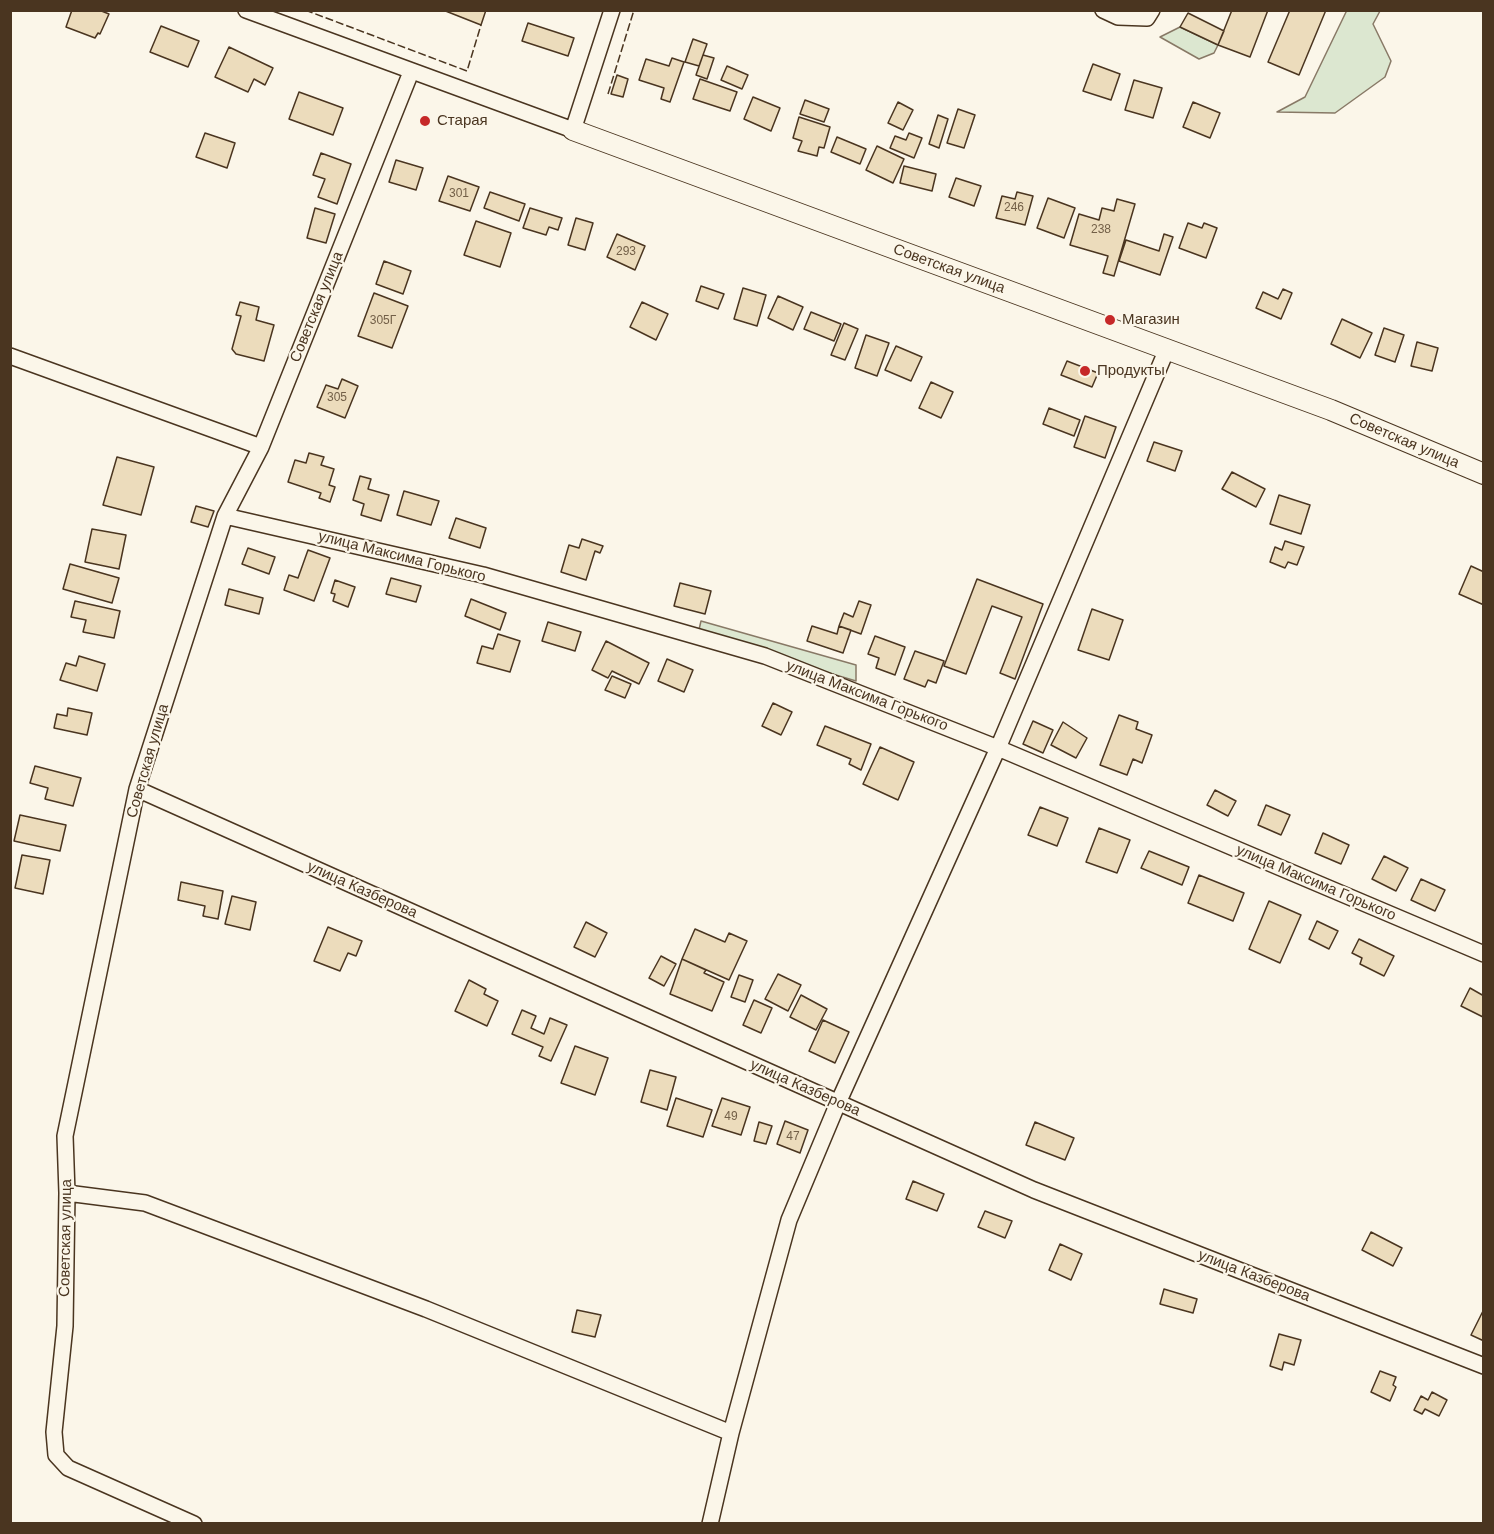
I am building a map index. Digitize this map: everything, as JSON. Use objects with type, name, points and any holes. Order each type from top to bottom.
[{"type":"street","name":"Советская улица","points":[[246,10],[1330,410],[1484,474]]},
{"type":"street","points":[[573,130],[612,10]]},
{"type":"street","points":[[1103,10],[1118,17],[1147,18],[1152,10]]},
{"type":"street","name":"Советская улица","points":[[194,1524],[68,1468],[56,1455],[54,1432],[65,1326],[67,1193],[65,1136],[137,789],[225,516],[261,447],[411,72]]},
{"type":"street","points":[[710,1524],[731,1433],[789,1220],[838,1103],[998,748],[1167,349]]},
{"type":"street","points":[[10,356],[261,447]]},
{"type":"street","name":"улица Максима Горького","points":[[225,516],[483,575],[765,656],[998,748],[1484,954]]},
{"type":"street","name":"улица Казберова","points":[[137,789],[1034,1190],[1484,1366]]},
{"type":"street","points":[[67,1193],[145,1203],[426,1309],[731,1433]]},
{"type":"green space","points":[[1347,10],[1380,11],[1373,24],[1391,61],[1385,77],[1335,113],[1277,112],[1305,97]]},
{"type":"green space","points":[[1180,27],[1218,45],[1214,53],[1199,59],[1160,37]]},
{"type":"green space","points":[[701,621],[856,665],[856,681],[698,634]]},
{"type":"building","points":[[72,10],[99,10],[109,14],[100,34],[98,33],[95,38],[66,27]]},
{"type":"building","points":[[443,10],[486,10],[481,25]]},
{"type":"building","points":[[1232,10],[1268,10],[1250,57],[1218,45]]},
{"type":"building","points":[[1290,10],[1326,10],[1299,75],[1268,62]]},
{"type":"building","points":[[1188,13],[1224,31],[1218,45],[1180,27]]},
{"type":"building","points":[[528,23],[574,38],[568,56],[522,41]]},
{"type":"building","points":[[161,26],[199,41],[188,67],[150,52]]},
{"type":"building","points":[[693,39],[707,44],[699,66],[685,62]]},
{"type":"building","points":[[229,47],[273,68],[265,85],[254,79],[248,92],[215,77]]},
{"type":"building","points":[[703,55],[714,58],[707,79],[696,75]]},
{"type":"building","points":[[672,58],[684,62],[670,102],[661,99],[664,88],[639,80],[646,59],[669,66]]},
{"type":"building","points":[[1093,64],[1120,74],[1111,100],[1083,91]]},
{"type":"building","points":[[727,66],[748,75],[742,89],[721,80]]},
{"type":"building","points":[[617,75],[628,79],[623,97],[611,94]]},
{"type":"building","points":[[700,79],[737,92],[730,111],[693,99]]},
{"type":"building","points":[[1134,80],[1162,88],[1153,118],[1125,110]]},
{"type":"building","points":[[299,92],[343,108],[333,135],[289,119]]},
{"type":"building","points":[[753,97],[780,108],[771,131],[744,119]]},
{"type":"building","points":[[805,100],[829,109],[824,122],[800,114]]},
{"type":"building","points":[[898,102],[913,110],[903,130],[888,123]]},
{"type":"building","points":[[1193,102],[1220,113],[1210,138],[1183,127]]},
{"type":"building","points":[[958,109],[975,115],[964,148],[947,143]]},
{"type":"building","points":[[938,115],[948,119],[939,148],[929,144]]},
{"type":"building","points":[[799,117],[830,127],[824,148],[819,147],[817,156],[798,151],[802,141],[793,138]]},
{"type":"building","points":[[205,133],[235,143],[227,168],[196,157]]},
{"type":"building","points":[[909,133],[922,138],[914,158],[890,148],[895,136],[906,140]]},
{"type":"building","points":[[837,137],[866,149],[860,164],[831,152]]},
{"type":"building","points":[[877,146],[904,159],[893,183],[866,170]]},
{"type":"building","points":[[321,153],[351,164],[337,204],[318,197],[325,179],[313,175]]},
{"type":"building","points":[[396,160],[423,168],[416,190],[389,182]]},
{"type":"building","points":[[904,166],[936,174],[932,191],[900,183]]},
{"type":"building","points":[[448,176],[479,187],[470,211],[439,201]]},
{"type":"building","points":[[956,178],[981,186],[974,206],[949,197]]},
{"type":"building","points":[[490,192],[525,204],[519,221],[484,208]]},
{"type":"building","points":[[1017,192],[1033,196],[1025,225],[996,218],[1002,196],[1015,199]]},
{"type":"building","points":[[1048,198],[1075,208],[1064,238],[1037,228]]},
{"type":"building","points":[[1117,199],[1135,204],[1114,276],[1103,273],[1108,256],[1070,245],[1079,214],[1099,220],[1102,208],[1114,211]]},
{"type":"building","points":[[315,208],[335,214],[326,243],[307,238]]},
{"type":"building","points":[[530,208],[562,218],[558,230],[549,227],[546,235],[523,228]]},
{"type":"building","points":[[576,218],[593,223],[585,250],[568,245]]},
{"type":"building","points":[[476,221],[511,233],[500,267],[464,255]]},
{"type":"building","points":[[1188,223],[1202,228],[1204,223],[1217,228],[1206,258],[1179,248]]},
{"type":"building","points":[[617,234],[645,246],[635,270],[607,257]]},
{"type":"building","points":[[1164,234],[1173,237],[1160,275],[1119,261],[1126,240],[1159,251]]},
{"type":"building","points":[[384,261],[411,271],[403,294],[376,284]]},
{"type":"building","points":[[701,286],[724,294],[718,309],[696,301]]},
{"type":"building","points":[[743,288],[766,295],[757,326],[734,319]]},
{"type":"building","points":[[1283,289],[1292,293],[1281,319],[1256,308],[1263,292],[1278,299]]},
{"type":"building","points":[[374,293],[408,306],[392,348],[358,336]]},
{"type":"building","points":[[778,296],[803,307],[793,330],[768,318]]},
{"type":"building","points":[[240,302],[259,307],[256,320],[274,325],[264,361],[236,354],[232,349],[241,316],[236,315]]},
{"type":"building","points":[[642,302],[668,314],[656,340],[630,327]]},
{"type":"building","points":[[811,312],[841,324],[834,341],[804,329]]},
{"type":"building","points":[[1342,319],[1372,333],[1360,358],[1331,344]]},
{"type":"building","points":[[844,323],[858,329],[845,360],[831,355]]},
{"type":"building","points":[[1384,328],[1404,335],[1395,362],[1375,355]]},
{"type":"building","points":[[866,335],[889,343],[877,376],[855,368]]},
{"type":"building","points":[[1417,342],[1438,348],[1432,371],[1411,366]]},
{"type":"building","points":[[896,346],[922,357],[911,381],[885,370]]},
{"type":"building","points":[[1067,361],[1098,373],[1092,387],[1061,375]]},
{"type":"building","points":[[342,379],[358,386],[345,418],[317,407],[326,385],[338,389]]},
{"type":"building","points":[[931,382],[953,392],[941,418],[919,408]]},
{"type":"building","points":[[1049,408],[1080,420],[1074,436],[1043,424]]},
{"type":"building","points":[[1085,416],[1116,427],[1105,458],[1074,447]]},
{"type":"building","points":[[1154,442],[1182,451],[1175,471],[1147,461]]},
{"type":"building","points":[[309,453],[324,457],[321,465],[334,469],[329,485],[335,487],[330,502],[319,498],[321,493],[288,482],[295,460],[306,463]]},
{"type":"building","points":[[117,457],[154,467],[141,515],[103,505]]},
{"type":"building","points":[[1232,472],[1265,489],[1256,507],[1222,489]]},
{"type":"building","points":[[360,476],[371,479],[368,489],[389,495],[381,521],[361,515],[364,504],[353,500]]},
{"type":"building","points":[[404,491],[439,501],[431,525],[397,515]]},
{"type":"building","points":[[1279,495],[1310,505],[1301,534],[1270,524]]},
{"type":"building","points":[[196,506],[214,511],[208,527],[191,522]]},
{"type":"building","points":[[456,518],[486,528],[480,548],[449,538]]},
{"type":"building","points":[[92,529],[126,535],[119,569],[85,562]]},
{"type":"building","points":[[582,539],[603,546],[600,553],[595,551],[586,580],[561,572],[569,545],[579,548]]},
{"type":"building","points":[[1285,541],[1304,547],[1297,565],[1288,562],[1285,568],[1270,562],[1275,547],[1282,550]]},
{"type":"building","points":[[248,548],[275,557],[269,574],[242,564]]},
{"type":"building","points":[[308,550],[330,558],[314,601],[284,590],[289,575],[298,578]]},
{"type":"building","points":[[70,564],[119,578],[112,603],[63,589]]},
{"type":"building","points":[[1471,566],[1484,572],[1484,605],[1459,594]]},
{"type":"building","points":[[391,578],[421,586],[416,602],[386,594]]},
{"type":"building","points":[[977,579],[1043,604],[1015,679],[1000,673],[1022,617],[992,606],[966,674],[944,666]]},
{"type":"building","points":[[335,580],[355,587],[348,607],[333,601],[335,594],[331,593]]},
{"type":"building","points":[[680,583],[711,591],[705,614],[674,606]]},
{"type":"building","points":[[229,589],[263,598],[259,614],[225,605]]},
{"type":"building","points":[[471,599],[506,613],[500,630],[465,616]]},
{"type":"building","points":[[75,601],[120,611],[114,638],[83,632],[86,620],[71,617]]},
{"type":"building","points":[[859,601],[871,605],[861,634],[839,626],[844,613],[853,617]]},
{"type":"building","points":[[1092,609],[1123,620],[1109,660],[1078,650]]},
{"type":"building","points":[[548,622],[581,632],[575,651],[542,641]]},
{"type":"building","points":[[812,626],[837,634],[839,626],[851,630],[843,653],[807,641]]},
{"type":"building","points":[[498,634],[520,641],[510,672],[477,663],[482,646],[493,649]]},
{"type":"building","points":[[875,636],[905,647],[895,675],[876,668],[879,658],[868,654]]},
{"type":"building","points":[[606,641],[649,663],[639,684],[612,671],[608,678],[592,670]]},
{"type":"building","points":[[915,651],[944,661],[936,683],[928,680],[925,687],[904,679]]},
{"type":"building","points":[[79,656],[105,664],[97,691],[60,680],[66,663],[76,666]]},
{"type":"building","points":[[667,659],[693,670],[684,692],[658,681]]},
{"type":"building","points":[[612,676],[631,684],[625,698],[605,690]]},
{"type":"building","points":[[773,703],[792,712],[781,735],[762,726]]},
{"type":"building","points":[[68,708],[92,713],[87,735],[54,728],[57,714],[67,716]]},
{"type":"building","points":[[1119,715],[1138,722],[1136,729],[1152,735],[1142,763],[1133,759],[1127,775],[1100,765]]},
{"type":"building","points":[[1033,721],[1053,730],[1043,753],[1023,744]]},
{"type":"building","points":[[1063,722],[1087,738],[1076,758],[1051,745]]},
{"type":"building","points":[[825,726],[871,744],[861,770],[849,764],[851,759],[817,745]]},
{"type":"building","points":[[880,747],[914,762],[898,800],[863,784]]},
{"type":"building","points":[[35,766],[81,778],[73,806],[45,799],[48,788],[30,783]]},
{"type":"building","points":[[1215,790],[1236,801],[1228,816],[1207,805]]},
{"type":"building","points":[[1266,805],[1290,815],[1281,835],[1258,825]]},
{"type":"building","points":[[1040,807],[1068,818],[1057,846],[1028,835]]},
{"type":"building","points":[[20,815],[66,825],[60,851],[14,841]]},
{"type":"building","points":[[1099,828],[1130,840],[1117,873],[1086,862]]},
{"type":"building","points":[[1323,833],[1349,845],[1341,864],[1315,853]]},
{"type":"building","points":[[1149,851],[1189,867],[1182,885],[1141,868]]},
{"type":"building","points":[[22,855],[50,860],[43,894],[15,888]]},
{"type":"building","points":[[1384,856],[1408,868],[1396,891],[1372,879]]},
{"type":"building","points":[[1199,875],[1244,893],[1233,921],[1188,903]]},
{"type":"building","points":[[1421,879],[1445,890],[1435,911],[1411,900]]},
{"type":"building","points":[[181,882],[223,891],[218,919],[203,916],[205,906],[178,900]]},
{"type":"building","points":[[232,896],[256,902],[250,930],[225,924]]},
{"type":"building","points":[[1269,901],[1301,915],[1280,963],[1249,949]]},
{"type":"building","points":[[1317,921],[1338,931],[1329,949],[1309,939]]},
{"type":"building","points":[[586,922],[607,933],[595,957],[574,947]]},
{"type":"building","points":[[328,927],[362,941],[356,956],[348,953],[340,971],[314,961]]},
{"type":"building","points":[[695,929],[725,942],[729,933],[747,941],[729,980],[682,959]]},
{"type":"building","points":[[1359,939],[1394,956],[1384,976],[1360,964],[1362,958],[1352,953]]},
{"type":"building","points":[[661,956],[676,964],[664,986],[649,978]]},
{"type":"building","points":[[682,959],[706,970],[704,973],[724,982],[712,1011],[670,994]]},
{"type":"building","points":[[778,974],[801,985],[788,1011],[765,999]]},
{"type":"building","points":[[739,975],[753,980],[745,1002],[731,997]]},
{"type":"building","points":[[469,980],[486,989],[484,994],[498,1001],[487,1026],[455,1011]]},
{"type":"building","points":[[1470,988],[1484,996],[1483,1017],[1461,1006]]},
{"type":"building","points":[[801,995],[827,1009],[816,1030],[790,1017]]},
{"type":"building","points":[[754,1000],[772,1008],[761,1033],[743,1025]]},
{"type":"building","points":[[522,1010],[536,1016],[531,1028],[544,1034],[550,1018],[567,1025],[551,1061],[539,1056],[543,1047],[512,1034]]},
{"type":"building","points":[[823,1020],[849,1032],[835,1063],[809,1051]]},
{"type":"building","points":[[575,1046],[608,1058],[595,1095],[561,1083]]},
{"type":"building","points":[[650,1070],[676,1077],[667,1110],[641,1102]]},
{"type":"building","points":[[676,1098],[712,1110],[703,1137],[667,1126]]},
{"type":"building","points":[[722,1098],[750,1107],[741,1135],[712,1126]]},
{"type":"building","points":[[785,1121],[808,1130],[800,1153],[777,1144]]},
{"type":"building","points":[[759,1122],[772,1126],[766,1144],[754,1141]]},
{"type":"building","points":[[1035,1122],[1074,1138],[1065,1160],[1026,1145]]},
{"type":"building","points":[[913,1181],[944,1194],[937,1211],[906,1199]]},
{"type":"building","points":[[985,1211],[1012,1221],[1005,1238],[978,1227]]},
{"type":"building","points":[[1371,1232],[1402,1248],[1393,1266],[1362,1250]]},
{"type":"building","points":[[1060,1244],[1082,1254],[1071,1280],[1049,1270]]},
{"type":"building","points":[[1164,1289],[1197,1299],[1193,1313],[1160,1304]]},
{"type":"building","points":[[1484,1309],[1484,1341],[1471,1335]]},
{"type":"building","points":[[577,1310],[601,1315],[595,1337],[572,1332]]},
{"type":"building","points":[[1279,1334],[1301,1340],[1294,1365],[1284,1362],[1282,1370],[1270,1366]]},
{"type":"building","points":[[1380,1371],[1396,1377],[1393,1385],[1396,1387],[1390,1401],[1371,1392]]},
{"type":"building","points":[[1432,1392],[1447,1400],[1439,1416],[1425,1409],[1422,1414],[1414,1410],[1421,1396],[1428,1400]]},
{"type":"fence","points":[[305,10],[467,71],[481,25]]},
{"type":"fence","points":[[608,94],[634,10]]},
{"type":"place","name":"Старая","points":[[425,121]]},
{"type":"place","name":"Магазин","points":[[1110,320]]},
{"type":"place","name":"Продукты","points":[[1085,371]]}]
